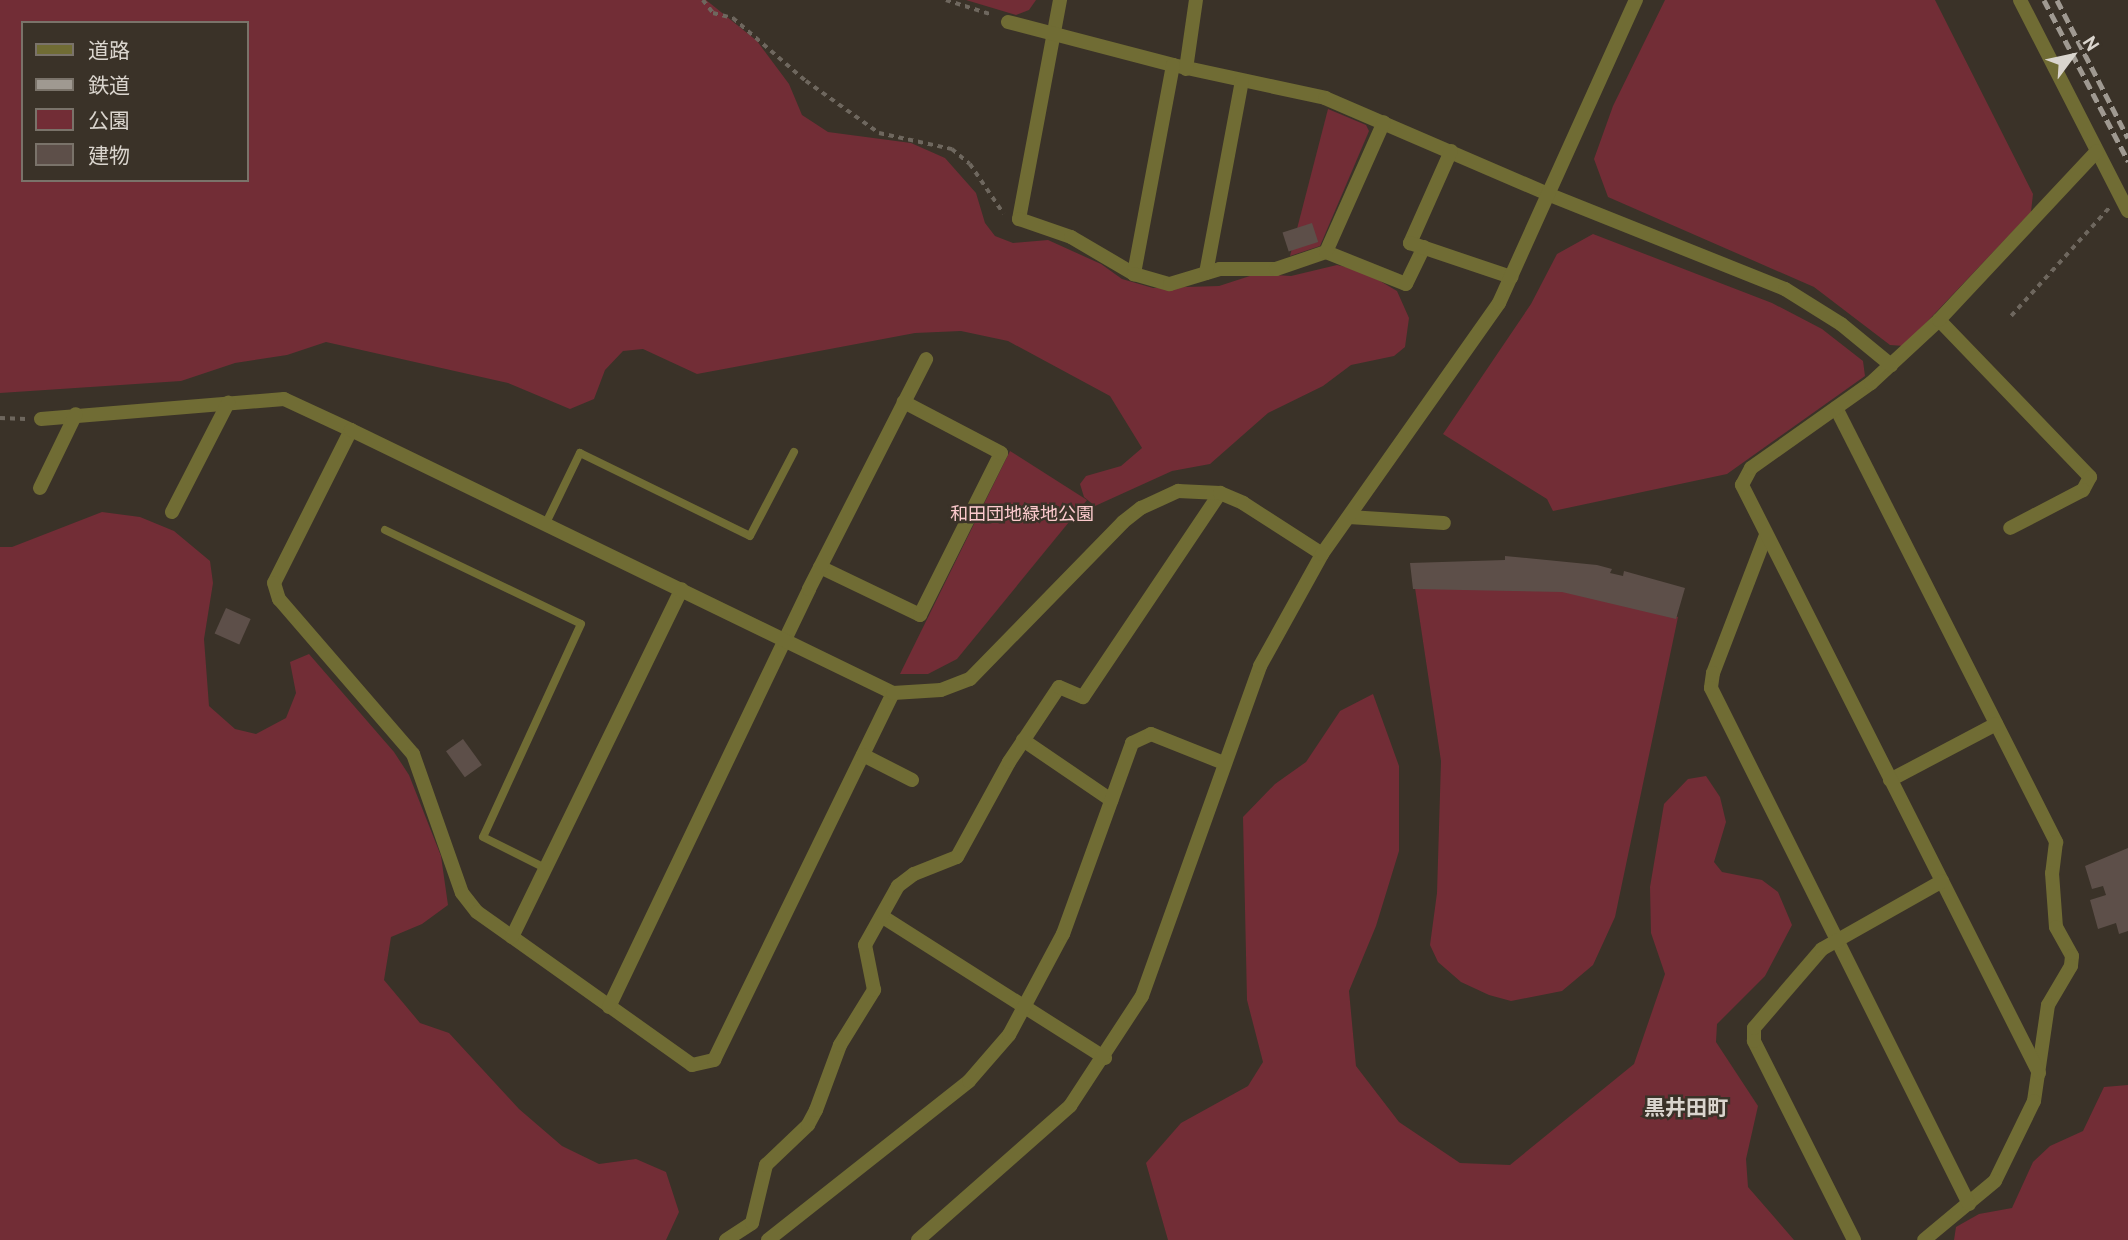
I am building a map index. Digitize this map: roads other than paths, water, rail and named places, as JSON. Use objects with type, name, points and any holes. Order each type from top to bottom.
[{"type":"street","points":[[1060,0],[1019,219],[1071,237],[1134,274],[1170,284],[1220,269],[1276,270],[1326,252],[1406,284],[1424,247]]},
{"type":"street","points":[[1134,274],[1196,0]]},
{"type":"street","points":[[918,1240],[1040,1137],[1105,1058],[1142,996],[1260,666],[1322,554],[1492,313],[1550,195],[1636,0]]},
{"type":"street","points":[[2020,0],[2128,211]]},
{"type":"street","points":[[1008,22],[1053,36],[1180,67],[1325,98],[1550,195],[1785,289],[1841,324],[1891,365]]},
{"type":"street","points":[[1206,273],[1242,81]]},
{"type":"street","points":[[1326,252],[1384,122]]},
{"type":"street","points":[[1451,151],[1410,243],[1511,277]]},
{"type":"street","points":[[2039,1073],[1743,491],[1746,473],[1891,365],[1939,320],[2097,151]]},
{"type":"street","points":[[1939,320],[2090,477],[2083,490],[2010,528]]},
{"type":"street","points":[[609,1007],[820,567],[926,359]]},
{"type":"street","points":[[41,419],[76,414],[284,399],[546,523],[893,693],[957,686],[986,667],[1102,542],[1141,508],[1178,491],[1220,493],[1243,503],[1322,554]]},
{"type":"street","points":[[820,567],[920,615],[1001,453],[904,402]]},
{"type":"street","points":[[172,512],[228,403]]},
{"type":"street","points":[[1836,408],[2056,842],[2052,873],[2056,927],[2072,956],[2071,966],[2048,1005],[2034,1101],[1995,1181],[1924,1240]]},
{"type":"street","points":[[40,488],[76,414]]},
{"type":"street","points":[[351,430],[274,583],[279,598],[413,754],[462,894],[477,912],[692,1065],[713,1060],[893,693]]},
{"type":"street","points":[[726,1240],[752,1223],[766,1165],[802,1131],[816,1110],[840,1045],[874,990],[865,945],[906,879],[957,857],[1023,740],[1059,687],[1083,697],[1220,493]]},
{"type":"street","points":[[1349,517],[1444,523]]},
{"type":"street","points":[[1766,535],[1713,673],[1711,688],[1969,1204]]},
{"type":"street","points":[[512,937],[682,589]]},
{"type":"street","points":[[1890,780],[1996,724]]},
{"type":"street","points":[[768,1240],[969,1081],[1009,1035],[1063,934],[1132,743],[1151,734],[1224,763]]},
{"type":"street","points":[[1023,740],[1111,800]]},
{"type":"street","points":[[863,755],[912,780]]},
{"type":"street","points":[[1854,1240],[1753,1034],[1758,1023],[1822,949],[1942,881]]},
{"type":"street","points":[[883,917],[1105,1058]]},
{"type":"lane","points":[[546,523],[580,453],[750,536],[793,452]]},
{"type":"lane","points":[[385,530],[581,624],[483,837],[545,868]]},
{"type":"railway","points":[[2044,0],[2128,161]]},
{"type":"railway","points":[[2057,0],[2128,138]]},
{"type":"district","name":"黒井田町","points":[[1686,1110]]},
{"type":"park label","name":"和田団地緑地公園","points":[[1022,516]]}]
